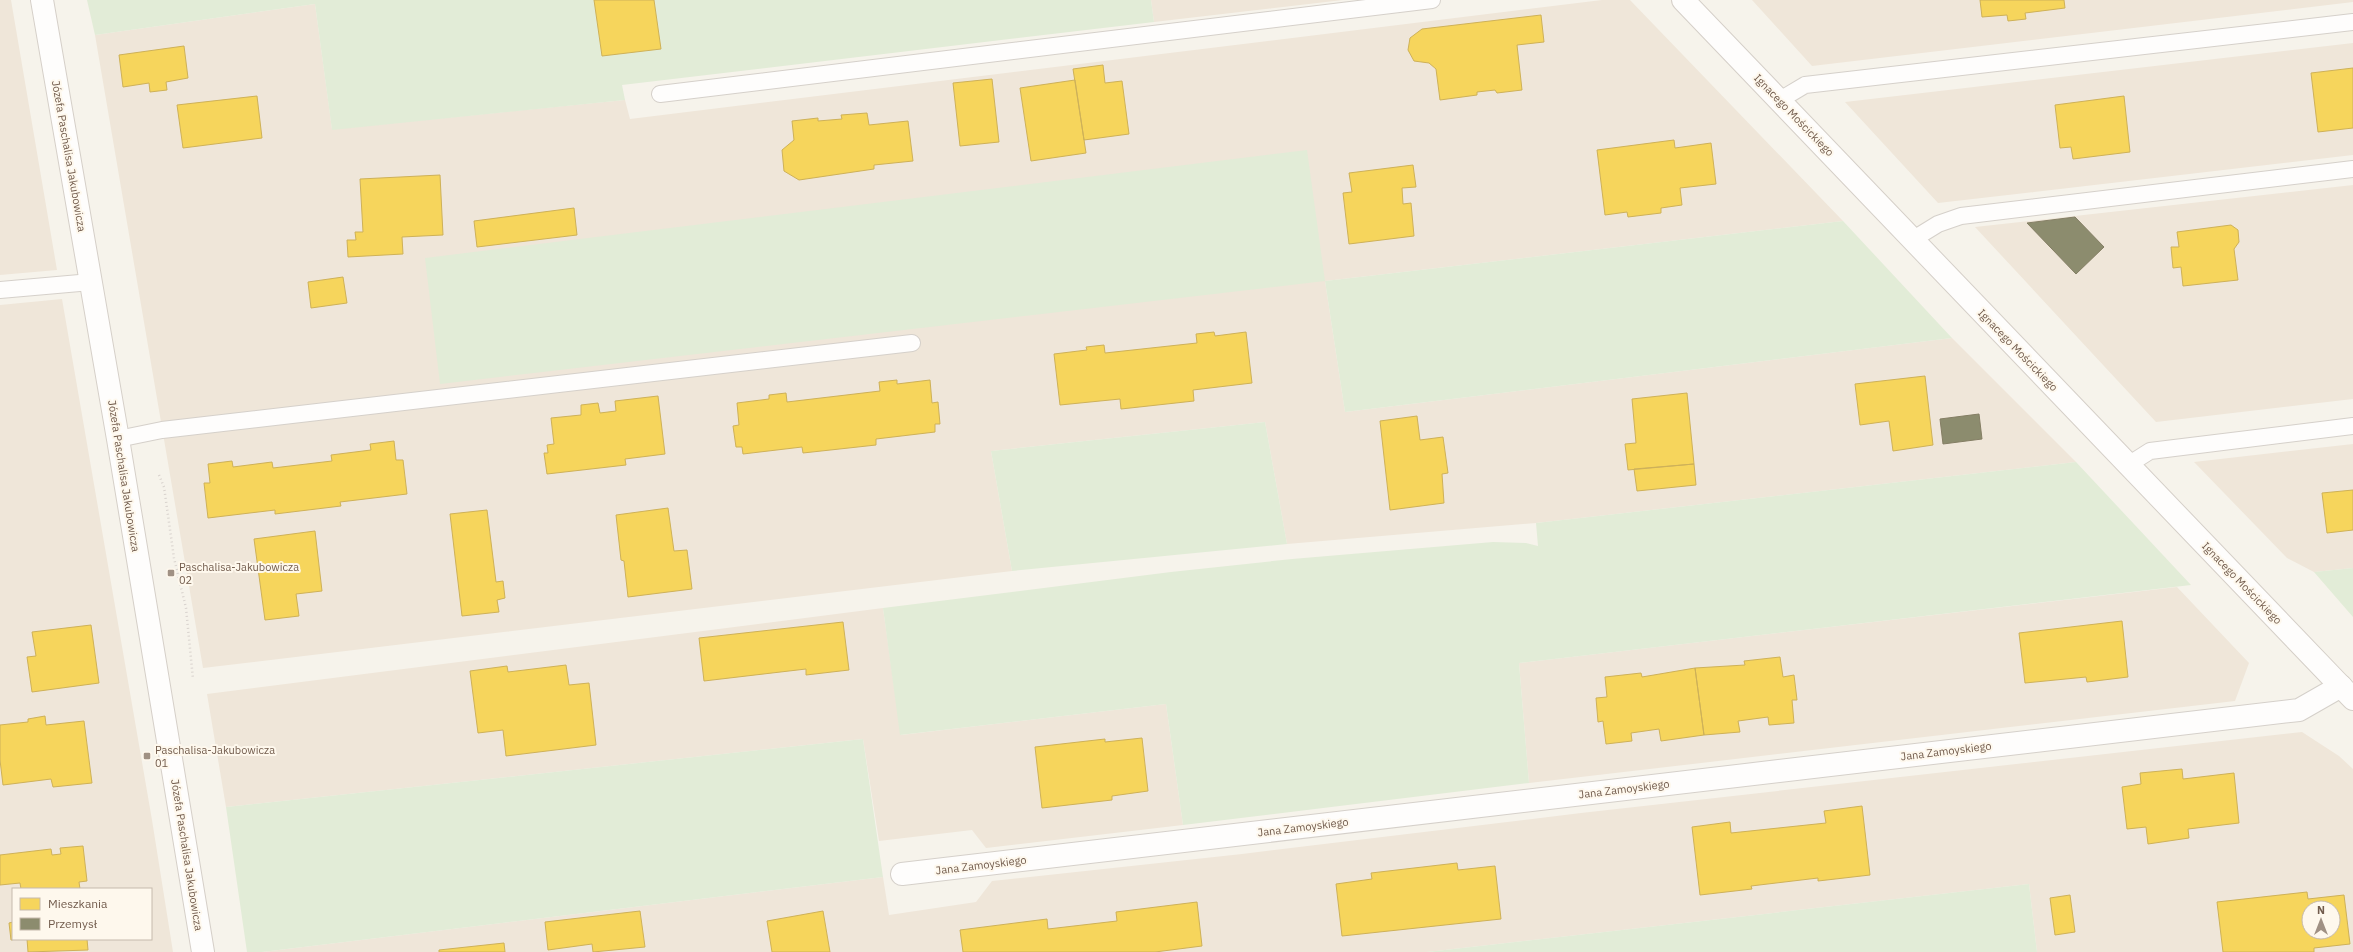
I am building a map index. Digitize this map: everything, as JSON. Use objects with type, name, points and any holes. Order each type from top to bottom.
[{"type":"street","name":"Józefa Paschalisa Jakubowicza","points":[[42,0],[118,439],[203,952]]},
{"type":"street","name":"Ignacego Mościckiego","points":[[1683,0],[2347,692]]},
{"type":"street","name":"Jana Zamoyskiego","points":[[902,874],[2299,710],[2347,692]]},
{"type":"lane","points":[[660,94],[1432,0]]},
{"type":"lane","points":[[1780,100],[1805,85],[2353,22]]},
{"type":"lane","points":[[1912,240],[1938,224],[1961,216],[2353,169]]},
{"type":"lane","points":[[0,290],[91,282]]},
{"type":"lane","points":[[118,439],[162,430],[912,343]]},
{"type":"lane","points":[[2128,465],[2150,451],[2353,426]]},
{"type":"shaded area","points":[[0,0],[11,0],[57,270],[0,275]]},
{"type":"shaded area","points":[[1151,0],[1343,0],[1154,22]]},
{"type":"shaded area","points":[[1602,0],[1630,0],[1843,221],[1325,281],[1345,412],[1952,338],[2076,462],[1536,523],[1287,544],[1265,422],[991,451],[1012,571],[203,668],[95,35],[315,4],[332,129],[625,100],[630,119]]},
{"type":"shaded area","points":[[1752,0],[2353,0],[2353,2],[1812,66]]},
{"type":"shaded area","points":[[2353,43],[2353,155],[1938,203],[1845,102]]},
{"type":"shaded area","points":[[2353,185],[2353,399],[2156,422],[1975,227]]},
{"type":"shaded area","points":[[62,299],[152,820],[173,952],[0,952],[0,305]]},
{"type":"shaded area","points":[[2353,444],[2353,568],[2314,572],[2287,558],[2194,462]]},
{"type":"shaded area","points":[[2177,587],[2249,663],[2235,701],[1529,783],[1519,663]]},
{"type":"shaded area","points":[[883,608],[901,735],[1166,704],[1183,825],[986,848],[972,830],[879,841],[863,739],[226,807],[207,694]]},
{"type":"shaded area","points":[[2302,732],[2339,756],[2353,769],[2353,952],[2037,952],[2029,884],[1427,952],[262,952],[883,877],[889,915],[976,902],[992,881],[1242,854],[1581,813]]},
{"type":"green space","points":[[87,0],[1151,0],[1154,22],[622,85],[625,100],[332,130],[315,4],[95,35]]},
{"type":"green space","points":[[1307,150],[1325,281],[440,384],[425,258]]},
{"type":"green space","points":[[1843,221],[1952,338],[1345,412],[1325,281]]},
{"type":"green space","points":[[1265,422],[1287,544],[1012,571],[991,451]]},
{"type":"green space","points":[[2076,462],[2191,585],[1519,663],[1529,783],[1183,825],[1166,704],[900,735],[883,608],[1171,572],[1292,559],[1493,542],[1526,543],[1538,546],[1536,523]]},
{"type":"green space","points":[[2353,568],[2353,617],[2314,572]]},
{"type":"green space","points":[[863,739],[883,877],[262,952],[247,952],[226,807]]},
{"type":"green space","points":[[2029,884],[2037,952],[1427,952]]},
{"type":"building: Mieszkania","points":[[594,0],[654,0],[661,49],[602,56]]},
{"type":"building: Mieszkania","points":[[1980,0],[2064,0],[2065,8],[2025,13],[2026,19],[2008,21],[2007,15],[1982,17]]},
{"type":"building: Mieszkania","points":[[1541,15],[1544,42],[1517,45],[1522,90],[1497,93],[1495,90],[1477,92],[1477,95],[1440,100],[1436,69],[1429,63],[1414,61],[1408,50],[1410,38],[1422,29]]},
{"type":"building: Mieszkania","points":[[184,46],[188,78],[166,82],[167,90],[150,92],[149,83],[123,87],[119,55]]},
{"type":"building: Mieszkania","points":[[1103,65],[1105,83],[1122,81],[1129,134],[1084,140],[1073,69]]},
{"type":"building: Mieszkania","points":[[2353,68],[2353,128],[2318,132],[2311,73]]},
{"type":"building: Mieszkania","points":[[992,79],[999,142],[960,146],[953,83]]},
{"type":"building: Mieszkania","points":[[1075,80],[1086,153],[1031,161],[1020,88]]},
{"type":"building: Mieszkania","points":[[257,96],[262,138],[183,148],[177,105]]},
{"type":"building: Mieszkania","points":[[2124,96],[2130,152],[2073,159],[2071,147],[2060,148],[2055,105]]},
{"type":"building: Mieszkania","points":[[867,113],[869,125],[908,121],[913,161],[874,165],[874,169],[799,180],[784,171],[782,150],[794,140],[792,121],[818,118],[818,121],[842,119],[841,115]]},
{"type":"building: Mieszkania","points":[[1674,140],[1675,148],[1711,143],[1716,184],[1680,188],[1682,205],[1661,208],[1661,213],[1628,217],[1627,212],[1605,215],[1597,150]]},
{"type":"building: Mieszkania","points":[[1413,165],[1416,187],[1402,188],[1403,204],[1411,203],[1414,236],[1349,244],[1343,193],[1352,192],[1349,173]]},
{"type":"building: Mieszkania","points":[[440,175],[443,235],[402,237],[403,254],[348,257],[347,240],[356,240],[355,232],[363,232],[360,179]]},
{"type":"building: Mieszkania","points":[[574,208],[577,235],[477,247],[474,221]]},
{"type":"building: Mieszkania","points":[[2231,225],[2238,230],[2239,242],[2234,249],[2238,280],[2183,286],[2181,267],[2173,268],[2171,247],[2179,247],[2177,232]]},
{"type":"building: Mieszkania","points":[[343,277],[347,303],[311,308],[308,282]]},
{"type":"building: Mieszkania","points":[[1214,332],[1215,336],[1246,332],[1252,383],[1193,390],[1194,401],[1121,409],[1120,399],[1060,405],[1054,354],[1087,350],[1086,347],[1104,345],[1105,353],[1197,343],[1196,334]]},
{"type":"building: Mieszkania","points":[[1925,376],[1933,445],[1893,451],[1889,421],[1860,425],[1855,384]]},
{"type":"building: Mieszkania","points":[[897,380],[897,384],[930,380],[932,403],[938,402],[940,424],[935,424],[935,432],[876,439],[876,445],[803,453],[802,447],[743,454],[742,447],[736,447],[733,426],[739,425],[737,403],[769,399],[769,395],[786,393],[787,402],[880,391],[879,382]]},
{"type":"building: Mieszkania","points":[[1687,393],[1694,464],[1628,470],[1625,444],[1636,443],[1632,399]]},
{"type":"building: Mieszkania","points":[[658,396],[665,454],[625,459],[626,465],[547,474],[544,453],[548,453],[547,445],[554,444],[551,418],[581,415],[581,405],[598,403],[600,413],[616,411],[615,401]]},
{"type":"building: Mieszkania","points":[[1417,416],[1420,440],[1443,437],[1448,473],[1442,474],[1444,503],[1390,510],[1380,421]]},
{"type":"building: Mieszkania","points":[[394,441],[396,460],[403,460],[407,494],[340,502],[341,506],[275,514],[275,510],[208,518],[204,483],[210,483],[208,464],[232,461],[233,467],[272,462],[273,468],[332,461],[331,455],[371,450],[370,444]]},
{"type":"building: Mieszkania","points":[[1694,464],[1696,485],[1637,491],[1634,469]]},
{"type":"building: Mieszkania","points":[[2353,490],[2353,530],[2327,533],[2322,493]]},
{"type":"building: Mieszkania","points":[[668,508],[674,551],[687,550],[692,589],[628,597],[624,561],[621,560],[616,515]]},
{"type":"building: Mieszkania","points":[[487,510],[496,582],[503,581],[505,598],[497,600],[499,612],[462,616],[450,514]]},
{"type":"building: Mieszkania","points":[[315,531],[322,591],[296,594],[299,616],[265,620],[254,539]]},
{"type":"building: Mieszkania","points":[[2122,621],[2128,677],[2087,682],[2086,677],[2025,683],[2019,633]]},
{"type":"building: Mieszkania","points":[[843,622],[849,670],[806,675],[806,669],[704,681],[699,638]]},
{"type":"building: Mieszkania","points":[[91,625],[99,683],[32,692],[27,657],[36,656],[32,632]]},
{"type":"building: Mieszkania","points":[[1780,657],[1783,677],[1794,675],[1797,700],[1792,700],[1794,723],[1769,725],[1768,717],[1738,721],[1740,732],[1704,735],[1695,668],[1745,665],[1744,661]]},
{"type":"building: Mieszkania","points":[[566,665],[569,685],[589,683],[596,745],[506,756],[503,730],[478,733],[470,671],[507,666],[508,672]]},
{"type":"building: Mieszkania","points":[[1695,668],[1704,735],[1661,741],[1659,729],[1631,733],[1632,741],[1606,744],[1603,721],[1598,722],[1596,698],[1607,697],[1605,677],[1641,673],[1642,677]]},
{"type":"building: Mieszkania","points":[[45,716],[46,725],[84,721],[92,783],[53,787],[51,779],[3,785],[0,760],[0,725],[28,722],[28,719]]},
{"type":"building: Mieszkania","points":[[1142,738],[1148,791],[1112,796],[1112,800],[1042,808],[1035,747],[1105,739],[1105,742]]},
{"type":"building: Mieszkania","points":[[2182,769],[2183,779],[2234,773],[2239,823],[2188,829],[2189,838],[2148,844],[2146,827],[2127,829],[2122,787],[2141,784],[2140,773]]},
{"type":"building: Mieszkania","points":[[1862,806],[1870,875],[1818,881],[1818,878],[1751,886],[1752,889],[1700,895],[1692,827],[1730,822],[1731,833],[1826,823],[1824,811]]},
{"type":"building: Mieszkania","points":[[83,846],[87,881],[79,882],[80,888],[21,888],[20,883],[0,885],[0,855],[51,849],[52,855],[61,854],[60,848]]},
{"type":"building: Mieszkania","points":[[1457,863],[1458,870],[1495,866],[1501,919],[1342,936],[1336,884],[1372,879],[1371,873]]},
{"type":"building: Mieszkania","points":[[2307,892],[2308,899],[2344,895],[2350,944],[2314,948],[2314,952],[2223,952],[2217,902]]},
{"type":"building: Mieszkania","points":[[2070,895],[2075,932],[2055,935],[2050,898]]},
{"type":"building: Mieszkania","points":[[1197,902],[1202,946],[1155,952],[963,952],[960,930],[1047,919],[1048,929],[1117,921],[1116,912]]},
{"type":"building: Mieszkania","points":[[640,911],[645,947],[593,952],[592,944],[548,950],[545,922]]},
{"type":"building: Mieszkania","points":[[823,911],[830,952],[772,952],[767,921]]},
{"type":"building: Mieszkania","points":[[12,922],[11,940],[9,923]]},
{"type":"building: Mieszkania","points":[[27,940],[87,940],[88,950],[28,952]]},
{"type":"building: Mieszkania","points":[[504,943],[505,952],[439,952],[439,950]]},
{"type":"building: Przemysł","points":[[2075,217],[2104,247],[2076,274],[2027,223]]},
{"type":"building: Przemysł","points":[[1979,414],[1982,439],[1943,444],[1940,419]]},
{"type":"place","name":"Paschalisa-Jakubowicza 02","points":[[171,573]]},
{"type":"place","name":"Paschalisa-Jakubowicza 01","points":[[147,756]]}]
